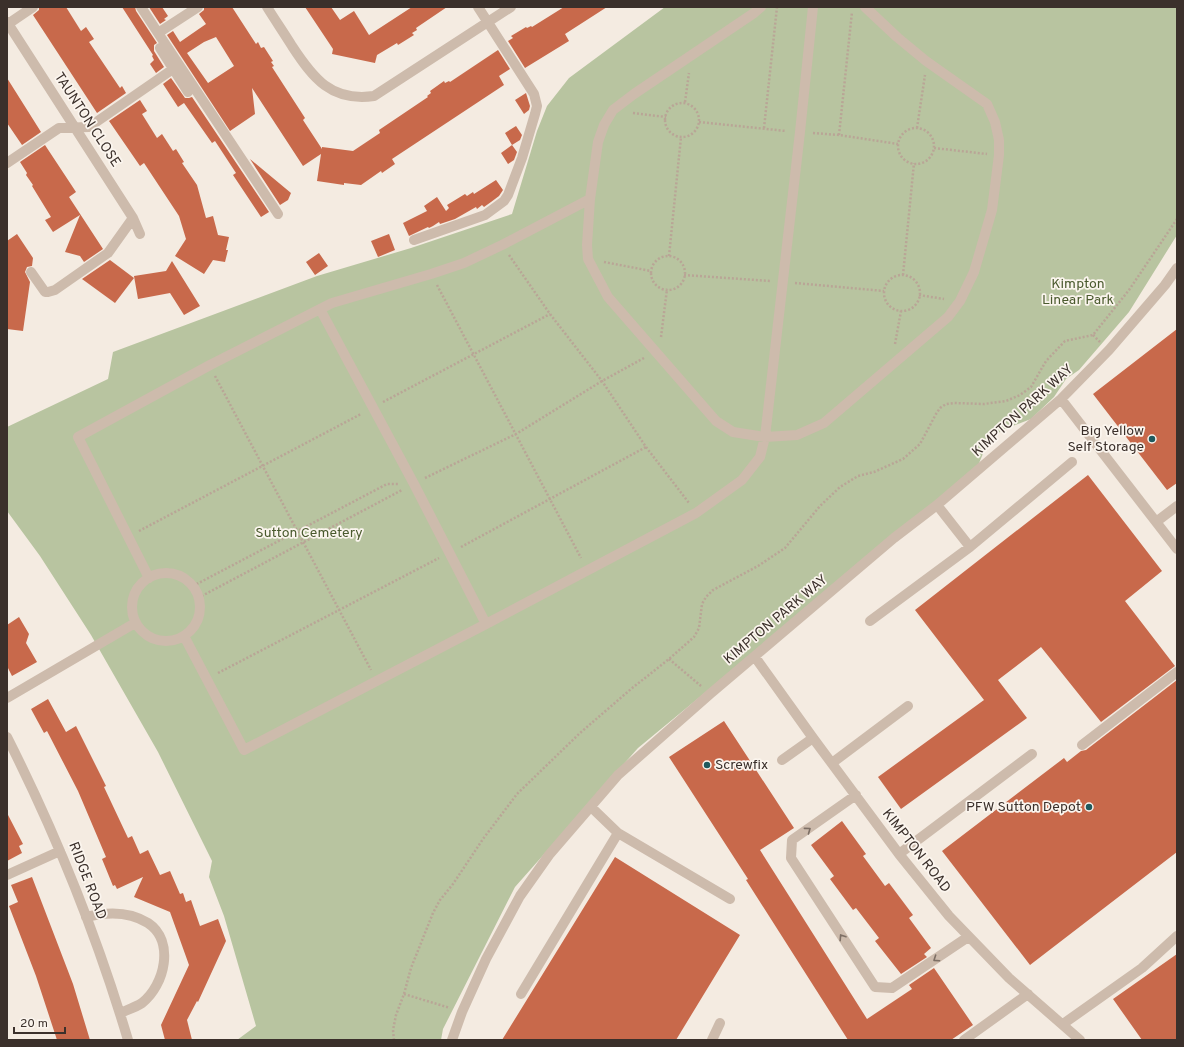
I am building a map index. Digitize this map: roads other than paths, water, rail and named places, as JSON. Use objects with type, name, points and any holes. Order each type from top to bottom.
[{"type":"street","points":[[7,23],[33,7]]},
{"type":"street","points":[[141,7],[278,214]]},
{"type":"street","points":[[158,33],[198,7]]},
{"type":"street","points":[[267,7],[308,70],[320,82],[347,96],[361,98],[374,96],[511,7]]},
{"type":"street","points":[[414,240],[485,215],[504,201],[508,195],[522,158],[535,114],[537,106],[534,94],[478,7]]},
{"type":"street","points":[[761,7],[613,110],[604,125],[598,142],[590,199],[587,245],[588,259],[608,297],[716,421],[732,432],[765,438],[797,436],[824,423],[948,317],[960,302],[974,272],[992,210],[1000,140],[995,122],[987,104],[926,61],[897,38],[865,7]]},
{"type":"street","points":[[184,636],[244,750],[588,571],[696,513],[742,480],[760,457],[765,438],[813,7]]},
{"type":"street","name":"TAUNTON CLOSE","points":[[7,23],[76,127],[133,218],[140,234]]},
{"type":"street","points":[[158,45],[188,92]]},
{"type":"street","points":[[7,163],[59,128],[89,127],[173,70]]},
{"type":"street","points":[[149,578],[78,437],[210,365],[332,303],[431,274],[464,262],[502,245],[590,199]]},
{"type":"street","points":[[31,272],[45,292],[55,290],[108,253],[133,218]]},
{"type":"street","name":"KIMPTON PARK WAY","points":[[452,1040],[462,1012],[486,959],[520,896],[549,854],[618,775],[710,694],[894,538],[937,505],[1061,399],[1109,350],[1165,285],[1177,268]]},
{"type":"street","points":[[320,309],[414,484],[486,624]]},
{"type":"street","points":[[1061,399],[1177,549]]},
{"type":"street","points":[[870,621],[970,547],[1072,462]]},
{"type":"street","points":[[937,505],[970,547]]},
{"type":"street","points":[[1156,522],[1177,506]]},
{"type":"street","points":[[164,573],[176,575],[186,580],[193,586],[200,606],[198,618],[192,628],[184,636],[175,640],[164,642],[152,639],[142,632],[135,623],[131,607],[134,595],[140,585],[149,578],[164,573]]},
{"type":"street","points":[[7,698],[135,623]]},
{"type":"street","name":"KIMPTON ROAD","points":[[754,657],[899,854],[949,916],[1009,978],[1080,1040]]},
{"type":"street","points":[[1082,745],[1177,672]]},
{"type":"street","points":[[832,763],[908,706]]},
{"type":"street","name":"RIDGE ROAD","points":[[7,738],[46,817],[60,851],[86,917],[128,1040]]},
{"type":"street","points":[[782,760],[813,738]]},
{"type":"street","points":[[899,854],[1032,754]]},
{"type":"street","points":[[856,795],[792,840],[791,858],[875,987],[892,988],[968,937]]},
{"type":"street","points":[[591,807],[618,833],[730,899]]},
{"type":"street","points":[[521,994],[618,833]]},
{"type":"street","points":[[7,875],[60,851]]},
{"type":"street","points":[[86,917],[103,913],[118,913],[132,916],[148,923],[158,932],[164,948],[164,965],[160,981],[152,994],[141,1004],[120,1013]]},
{"type":"street","points":[[1063,1024],[1142,968],[1177,936]]},
{"type":"street","points":[[964,1040],[1028,994]]},
{"type":"street","points":[[712,1040],[720,1023]]},
{"type":"place","name":"Big Yellow Self Storage","points":[[1152,439]]},
{"type":"place","name":"Screwfix","points":[[707,765]]},
{"type":"place","name":"PFW Sutton Depot","points":[[1089,807]]},
{"type":"park label","name":"Kimpton Linear Park","points":[[1078,292]]},
{"type":"park label","name":"Sutton Cemetery","points":[[309,533]]}]
